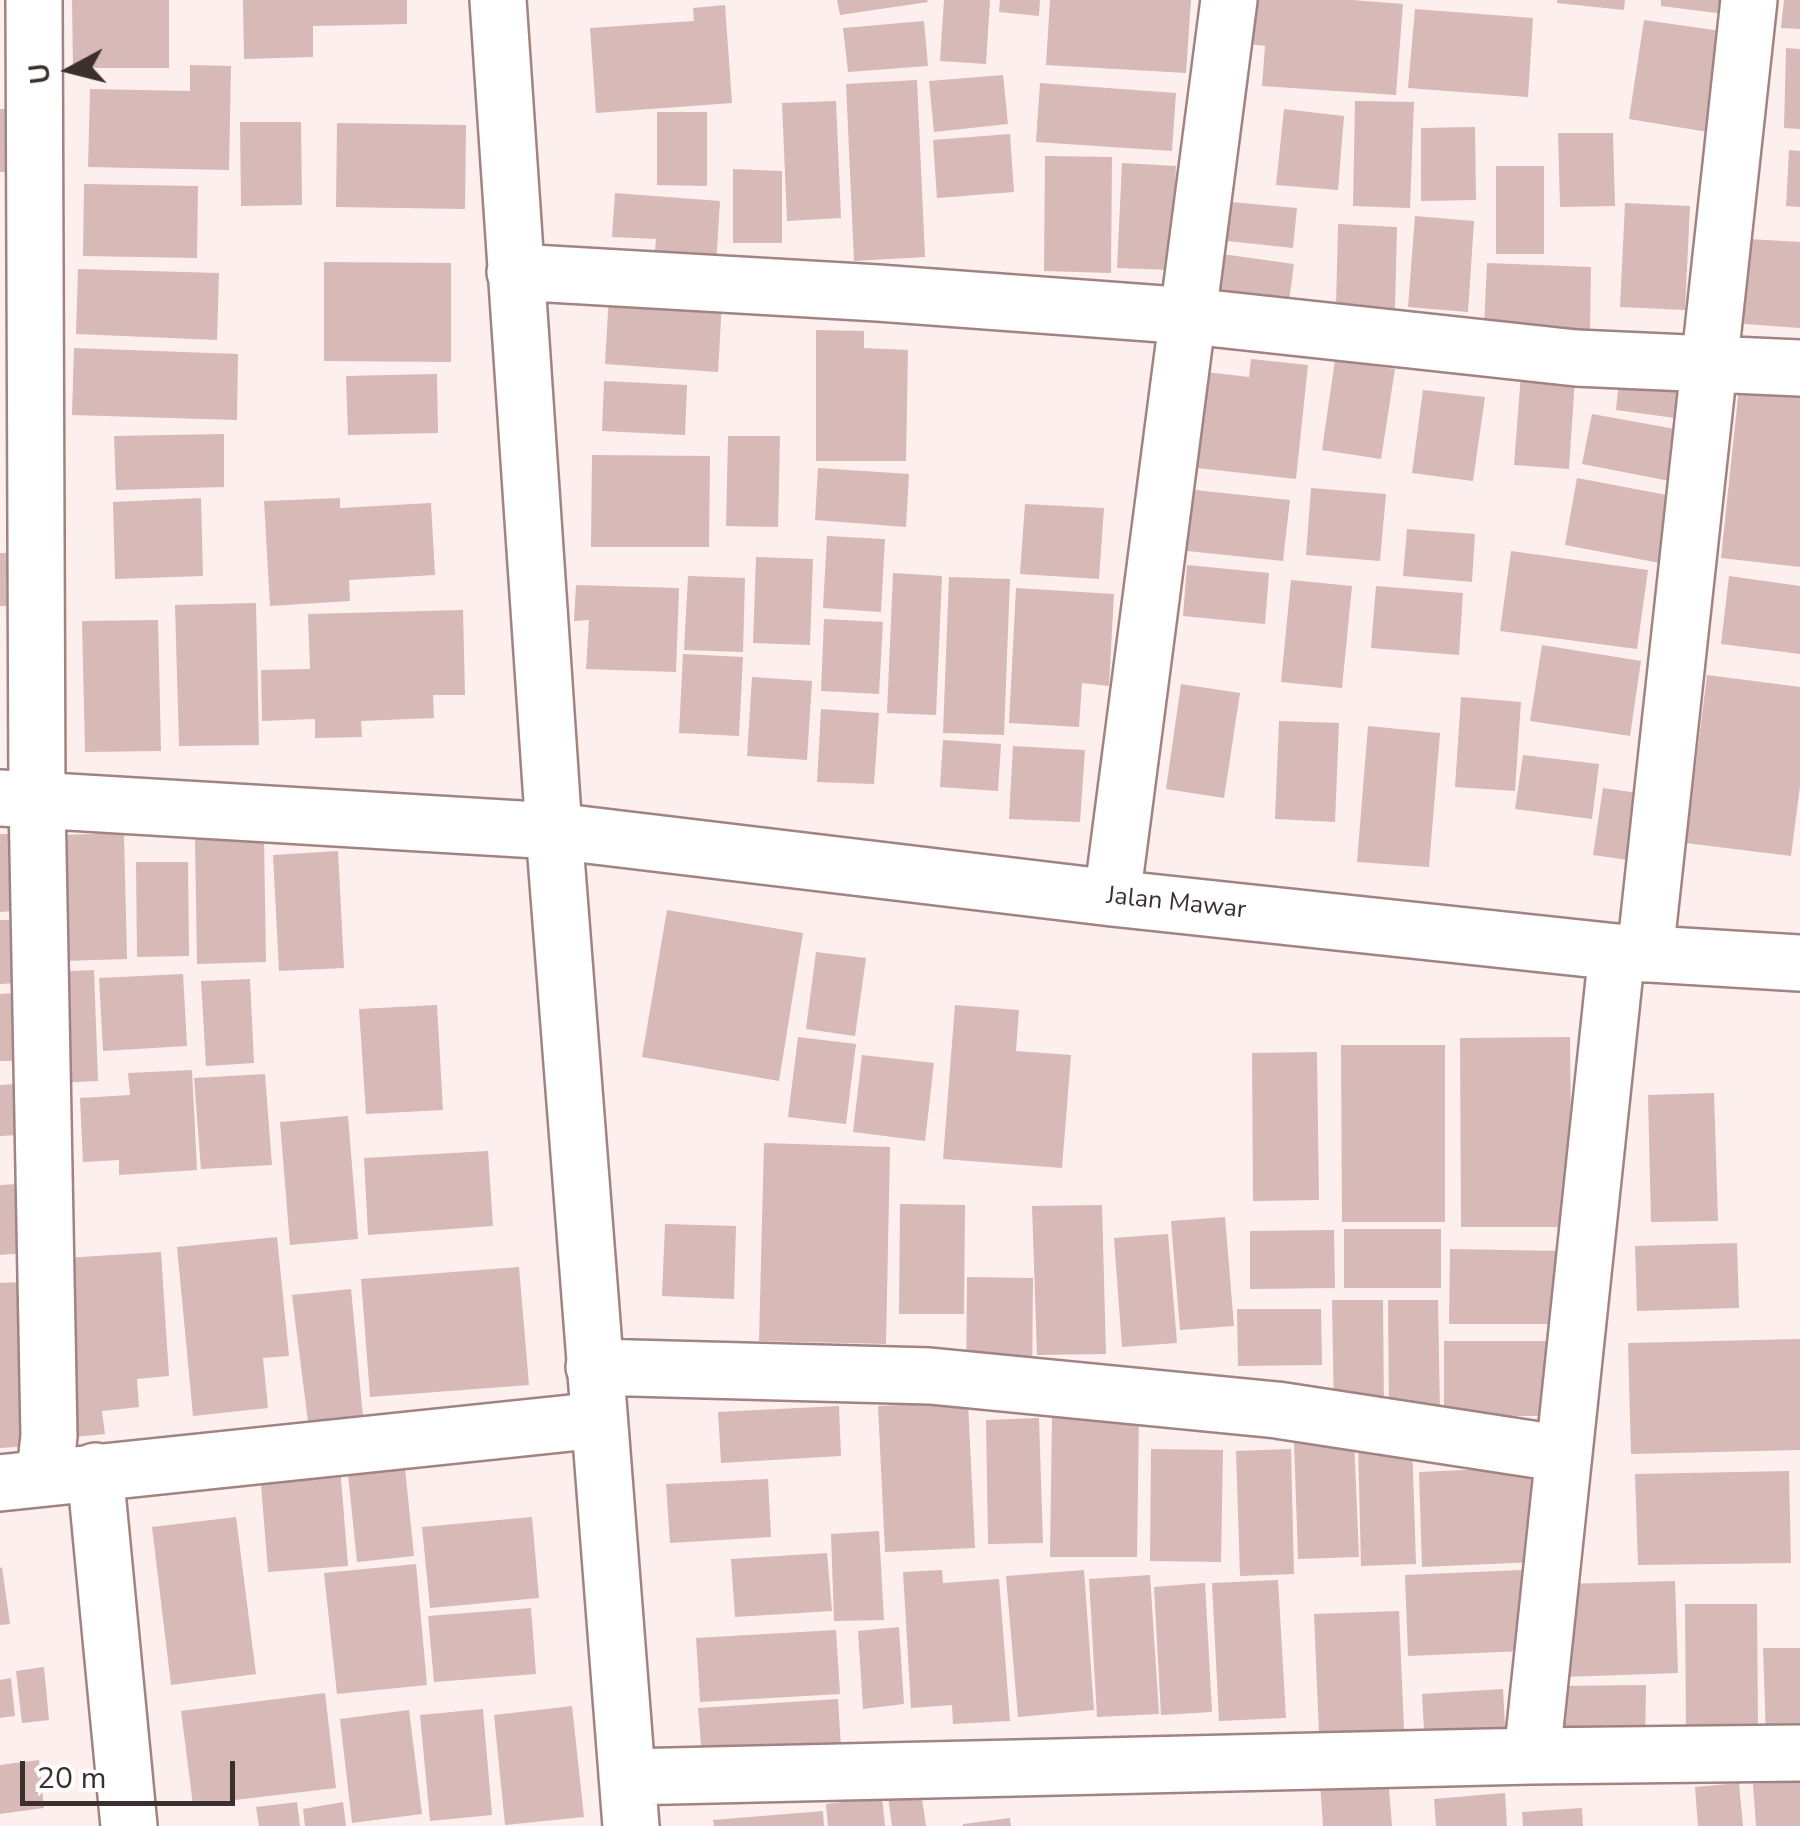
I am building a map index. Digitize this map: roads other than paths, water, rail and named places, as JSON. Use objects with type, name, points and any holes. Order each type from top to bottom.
[{"type":"street","points":[[19,1480],[46,1463],[49,1436],[19,799],[34,0]]},
{"type":"street","points":[[498,0],[554,831],[629,1801],[1532,1756],[1800,1753]]},
{"type":"street","points":[[1112,898],[1228,0]]},
{"type":"street","points":[[1532,1756],[1564,1454],[1707,363],[1749,0]]},
{"type":"street","points":[[515,272],[1190,316],[1576,358],[1800,368]]},
{"type":"street","name":"Jalan Mawar","points":[[19,799],[554,831],[1112,898],[1631,953],[1800,963]]},
{"type":"street","points":[[19,1480],[596,1393],[930,1376],[1276,1410],[1564,1454]]},
{"type":"street","points":[[95,1471],[129,1826]]}]
